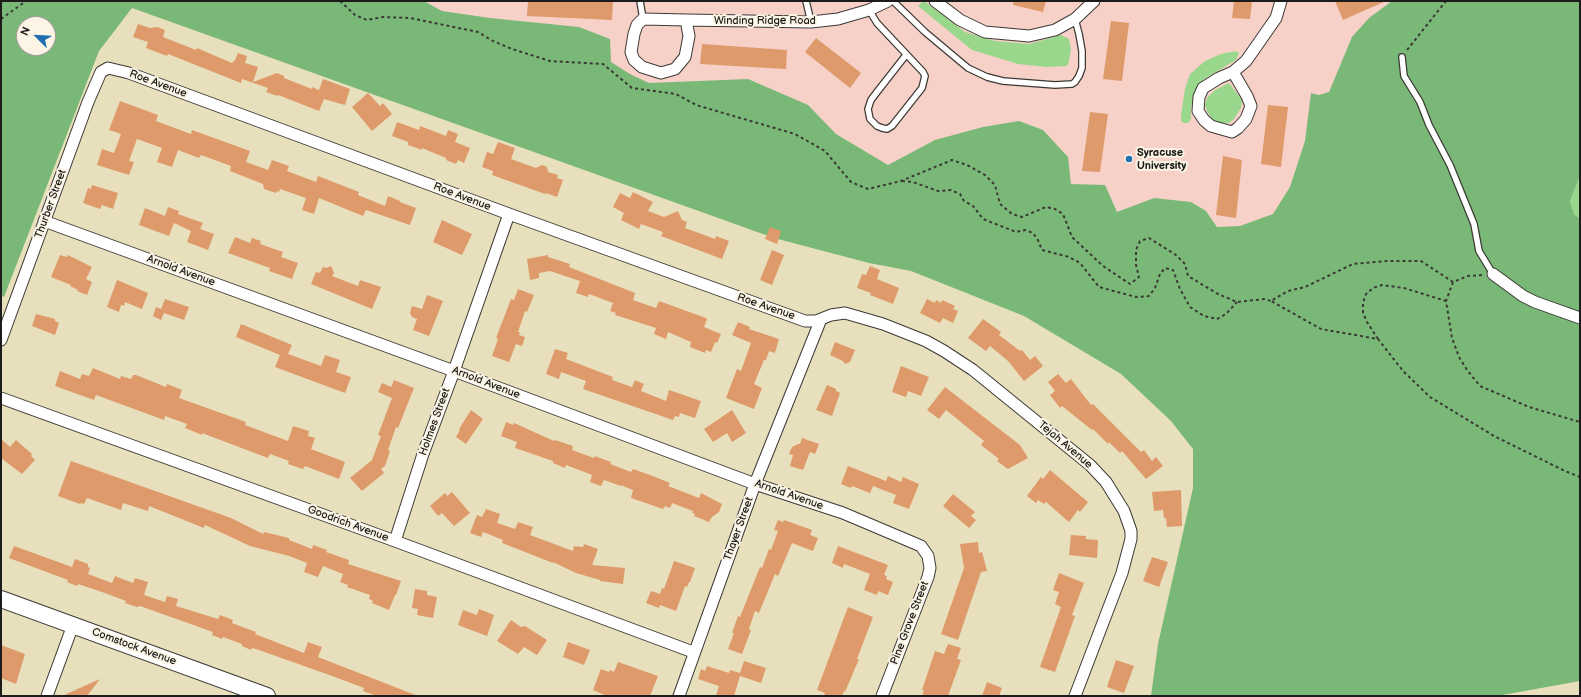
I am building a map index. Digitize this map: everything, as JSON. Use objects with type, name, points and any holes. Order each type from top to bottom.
[{"type":"street","name":"Winding Ridge Road","points":[[643,19],[811,22],[838,19],[869,10],[888,1]]},
{"type":"street","points":[[935,1],[960,20],[985,32],[1002,35],[1029,36],[1055,30],[1075,19],[1094,1]]},
{"type":"street","points":[[1233,72],[1251,106],[1246,119],[1232,132],[1211,126],[1204,120],[1198,111],[1199,97],[1203,88],[1219,78],[1233,72],[1246,61],[1276,18],[1281,1]]},
{"type":"street","points":[[643,19],[637,25],[631,52],[634,60],[642,67],[661,74],[675,69],[685,57],[689,36],[686,20]]},
{"type":"street","name":"Roe Avenue","points":[[103,70],[108,68],[129,73],[508,214],[804,321],[816,321],[821,319]]},
{"type":"street","name":"Thurber Street","points":[[1,340],[88,102],[103,70]]},
{"type":"street","name":"Holmes Street","points":[[395,541],[422,454],[454,371],[508,214]]},
{"type":"street","name":"Arnold Avenue","points":[[44,221],[454,371],[755,484],[843,513],[921,546],[924,549]]},
{"type":"street","points":[[1494,274],[1523,296],[1535,302],[1580,318]]},
{"type":"street","name":"Tejah Avenue","points":[[821,319],[831,315],[845,313],[883,324],[926,341],[944,351],[973,370],[1090,464],[1106,482],[1124,511],[1130,531],[1130,539],[1122,573],[1075,696]]},
{"type":"street","name":"Thayer Street","points":[[678,696],[755,484],[821,319]]},
{"type":"street","name":"Goodrich Avenue","points":[[1,398],[395,541],[694,652]]},
{"type":"street","name":"Pine Grove Street","points":[[882,696],[928,577],[930,568],[928,556],[924,549]]},
{"type":"street","name":"Comstock Avenue","points":[[1,599],[267,696]]},
{"type":"street","points":[[47,696],[73,625]]},
{"type":"lane","points":[[640,1],[643,19]]},
{"type":"lane","points":[[806,1],[811,22]]},
{"type":"lane","points":[[893,1],[925,32],[968,68],[987,77],[1003,81],[1055,85],[1072,84],[1075,82],[1082,68],[1079,34],[1075,19]]},
{"type":"lane","points":[[869,10],[877,23],[923,72],[925,81],[922,88],[892,126],[889,128],[882,128],[877,126],[870,119],[868,109],[871,100],[906,55]]},
{"type":"lane","points":[[1402,57],[1404,76],[1420,102],[1429,125],[1450,165],[1474,224],[1479,251],[1494,274]]},
{"type":"path","points":[[1,1],[7,1]]},
{"type":"path","points":[[1,19],[26,1]]},
{"type":"path","points":[[340,1],[355,15],[367,20],[382,17],[410,18],[478,32],[493,41],[512,49],[550,62],[603,64],[632,88],[676,94],[696,105],[796,134],[825,151],[852,182],[868,189],[901,181],[952,160],[967,165],[985,175],[995,185],[1000,204],[1012,214],[1022,216],[1046,207],[1056,208],[1063,214],[1072,237],[1102,266],[1130,284],[1138,277],[1136,250],[1140,240],[1149,238],[1176,255],[1185,264],[1188,276],[1218,294],[1237,302],[1265,299],[1321,329],[1378,339]]},
{"type":"path","points":[[1402,57],[1446,1]]},
{"type":"path","points":[[901,181],[913,182],[938,191],[951,190],[960,194],[964,201],[973,206],[983,219],[1016,232],[1025,230],[1033,233],[1042,250],[1069,257],[1080,263],[1099,287],[1136,297],[1149,296],[1155,288],[1160,274],[1165,268],[1173,270],[1180,289],[1190,307],[1204,316],[1217,319],[1226,314],[1237,302]]},
{"type":"path","points":[[1271,301],[1288,291],[1305,287],[1353,264],[1387,261],[1421,262],[1453,282]]},
{"type":"path","points":[[1494,274],[1468,276],[1453,282],[1446,301],[1452,338],[1459,357],[1480,386],[1500,396],[1529,407],[1580,422]]},
{"type":"path","points":[[1446,301],[1404,288],[1382,285],[1372,288],[1366,294],[1363,303],[1363,313],[1366,322],[1403,371],[1430,397],[1494,436],[1565,472],[1580,477]]},
{"type":"shaded area","name":"Syracuse University","points":[[194,1],[1580,1],[1580,317],[1234,341]]},
{"type":"green space","points":[[1,1],[424,1],[442,11],[490,18],[579,27],[610,39],[611,62],[630,74],[649,83],[748,79],[808,105],[836,134],[888,165],[935,140],[983,127],[1019,121],[1043,130],[1068,157],[1071,184],[1105,185],[1117,212],[1154,198],[1191,202],[1206,211],[1217,227],[1240,226],[1273,214],[1290,187],[1305,141],[1311,93],[1319,95],[1329,92],[1352,37],[1369,18],[1392,1],[1580,1],[1580,176],[1570,201],[1574,214],[1580,219],[1580,681],[1497,696],[1151,696],[1158,644],[1193,488],[1193,449],[1171,421],[1121,374],[1024,316],[911,271],[869,263],[774,238],[132,8],[99,51],[4,297],[1,296]]},
{"type":"green space","points":[[924,1],[965,32],[995,41],[1029,44],[1061,35],[1069,39],[1071,49],[1067,66],[1047,67],[1018,64],[972,50],[918,6]]},
{"type":"green space","points":[[1236,51],[1239,53],[1236,60],[1204,79],[1199,84],[1191,107],[1191,119],[1188,123],[1181,121],[1185,89],[1190,74],[1205,61],[1221,54]]},
{"type":"green space","points":[[1229,83],[1242,100],[1241,108],[1234,119],[1229,123],[1218,123],[1212,119],[1205,105],[1207,98],[1215,90]]},
{"type":"green space","points":[[1580,176],[1580,219],[1574,214],[1570,201]]},
{"type":"building","points":[[528,1],[613,1],[612,20],[527,16]]},
{"type":"building","points":[[1013,1],[1046,1],[1043,12],[1013,5]]},
{"type":"building","points":[[1234,1],[1252,1],[1250,19],[1232,18]]},
{"type":"building","points":[[1335,1],[1386,1],[1343,20]]},
{"type":"building","points":[[1111,21],[1129,23],[1122,81],[1103,79]]},
{"type":"building","points":[[138,24],[150,28],[157,27],[165,30],[163,37],[196,50],[197,48],[232,63],[238,53],[247,56],[245,63],[258,67],[253,82],[277,73],[284,76],[284,78],[312,89],[312,87],[319,90],[323,79],[350,89],[345,105],[324,99],[319,111],[278,95],[277,96],[266,92],[268,88],[242,79],[241,83],[168,54],[167,56],[146,48],[148,42],[133,37]]},
{"type":"building","points":[[816,38],[861,73],[850,88],[805,52]]},
{"type":"building","points":[[702,44],[787,50],[786,69],[700,64]]},
{"type":"building","points":[[368,93],[380,106],[383,103],[392,114],[372,131],[352,107]]},
{"type":"building","points":[[120,101],[158,115],[156,121],[191,134],[192,130],[250,151],[246,162],[268,170],[272,160],[289,166],[287,171],[316,182],[318,176],[359,192],[358,195],[385,206],[388,196],[400,201],[416,208],[410,225],[366,210],[363,216],[319,198],[314,214],[302,210],[306,198],[280,189],[279,192],[277,191],[276,193],[264,189],[263,184],[230,171],[231,166],[201,155],[199,158],[178,150],[172,167],[157,162],[162,148],[137,139],[129,161],[134,162],[129,175],[97,165],[102,149],[114,153],[121,134],[109,130]]},
{"type":"building","points":[[1268,105],[1288,107],[1281,167],[1261,164]]},
{"type":"building","points":[[1090,112],[1108,114],[1100,172],[1082,171]]},
{"type":"building","points":[[397,122],[419,130],[420,126],[446,136],[448,130],[458,134],[455,142],[470,148],[464,163],[458,160],[456,164],[422,148],[422,150],[408,145],[408,142],[392,136]]},
{"type":"building","points":[[498,142],[515,148],[511,159],[536,168],[542,165],[547,167],[548,172],[558,175],[557,178],[563,180],[557,197],[492,175],[493,171],[482,167],[487,152],[493,154]]},
{"type":"building","points":[[1223,156],[1242,160],[1236,218],[1216,215]]},
{"type":"building","points":[[92,185],[118,193],[113,209],[102,205],[100,209],[83,203],[88,188],[91,189]]},
{"type":"building","points":[[633,192],[653,202],[648,211],[664,217],[678,211],[682,220],[687,222],[685,228],[715,239],[716,236],[729,241],[722,259],[661,236],[663,232],[641,224],[639,229],[621,220],[624,213],[613,207],[620,193],[630,198]]},
{"type":"building","points":[[168,207],[179,211],[178,214],[203,223],[200,229],[214,234],[208,250],[187,242],[191,231],[174,223],[169,236],[139,225],[145,208],[165,216]]},
{"type":"building","points":[[442,220],[472,234],[462,255],[433,242]]},
{"type":"building","points":[[770,227],[781,231],[777,244],[765,239]]},
{"type":"building","points":[[235,237],[250,243],[252,238],[261,241],[260,244],[283,252],[281,257],[298,263],[292,279],[269,271],[270,268],[228,253]]},
{"type":"building","points":[[772,250],[784,255],[772,285],[760,280]]},
{"type":"building","points":[[60,255],[67,257],[68,255],[92,267],[86,279],[92,282],[87,295],[77,291],[78,290],[70,286],[71,285],[51,277]]},
{"type":"building","points":[[548,255],[548,257],[570,264],[569,267],[635,293],[633,300],[656,308],[659,301],[706,318],[704,327],[721,334],[717,343],[715,342],[711,352],[706,350],[705,353],[690,347],[691,342],[668,332],[666,339],[654,334],[656,328],[615,315],[616,313],[610,311],[613,303],[589,294],[588,297],[576,293],[580,281],[550,271],[539,273],[539,278],[530,280],[527,259]]},
{"type":"building","points":[[331,266],[334,273],[332,276],[358,286],[360,280],[381,287],[372,309],[311,284],[316,272],[320,273],[323,267],[327,268]]},
{"type":"building","points":[[870,266],[880,270],[877,279],[899,288],[893,304],[857,288],[862,274],[866,275]]},
{"type":"building","points":[[117,280],[148,293],[142,309],[125,302],[124,306],[121,305],[119,312],[107,307]]},
{"type":"building","points":[[518,289],[534,295],[527,312],[525,311],[518,332],[520,332],[519,335],[525,337],[522,346],[516,344],[509,362],[492,356],[498,339],[496,338],[511,299],[514,300]]},
{"type":"building","points":[[427,295],[443,301],[429,336],[413,330],[417,319],[412,317],[410,313],[412,306],[422,309]]},
{"type":"building","points":[[165,299],[189,307],[184,320],[164,313],[161,320],[153,316],[156,307],[161,309]]},
{"type":"building","points":[[927,299],[935,303],[936,300],[941,303],[942,300],[955,306],[953,309],[958,311],[953,323],[943,318],[940,323],[920,313]]},
{"type":"building","points":[[36,314],[55,319],[55,321],[59,323],[55,335],[32,326]]},
{"type":"building","points":[[983,319],[1001,332],[999,335],[1020,351],[1022,350],[1030,360],[1035,356],[1043,366],[1024,381],[1008,361],[990,346],[986,351],[968,338]]},
{"type":"building","points":[[738,322],[750,327],[749,329],[779,339],[775,353],[769,351],[754,384],[762,388],[754,409],[726,398],[737,369],[741,371],[751,343],[732,335]]},
{"type":"building","points":[[241,324],[292,345],[288,354],[321,366],[325,355],[340,360],[336,372],[351,377],[345,393],[275,367],[280,355],[236,337]]},
{"type":"building","points":[[835,342],[855,350],[850,362],[845,364],[843,361],[830,355]]},
{"type":"building","points":[[555,349],[568,353],[566,359],[613,377],[612,380],[632,387],[635,380],[644,384],[641,391],[666,401],[669,390],[701,401],[695,418],[680,413],[679,417],[675,416],[673,420],[583,389],[586,381],[561,372],[559,379],[546,374]]},
{"type":"building","points":[[901,366],[929,377],[921,396],[908,391],[906,397],[892,392]]},
{"type":"building","points":[[93,368],[120,379],[121,376],[131,379],[133,375],[136,375],[166,387],[167,384],[182,390],[179,398],[246,422],[245,425],[288,441],[293,426],[309,431],[308,436],[315,438],[311,449],[345,462],[339,479],[305,466],[303,469],[288,464],[289,461],[270,454],[268,458],[202,433],[202,435],[185,428],[187,424],[165,416],[164,420],[96,395],[94,400],[55,386],[60,371],[80,379],[82,374],[89,376]]},
{"type":"building","points":[[1058,374],[1066,383],[1071,379],[1091,405],[1093,404],[1141,452],[1144,450],[1152,461],[1156,457],[1163,466],[1146,479],[1122,451],[1120,453],[1109,442],[1108,444],[1093,429],[1092,430],[1062,406],[1060,408],[1050,395],[1055,391],[1048,382]]},
{"type":"building","points":[[394,380],[414,388],[398,428],[396,427],[388,450],[390,451],[385,466],[381,469],[384,473],[362,491],[350,478],[372,460],[381,436],[378,435],[392,398],[378,392],[382,383],[391,387]]},
{"type":"building","points":[[827,385],[836,389],[836,391],[840,393],[832,416],[816,410]]},
{"type":"building","points":[[945,387],[1020,445],[1028,458],[1008,469],[997,461],[999,459],[981,445],[984,441],[946,410],[939,419],[927,410]]},
{"type":"building","points":[[471,410],[483,419],[466,444],[456,437],[460,430],[459,429]]},
{"type":"building","points":[[732,410],[746,433],[732,442],[727,433],[713,442],[704,429]]},
{"type":"building","points":[[506,422],[513,425],[514,423],[554,441],[555,440],[573,446],[572,450],[594,458],[595,456],[611,462],[610,464],[631,472],[633,469],[650,475],[670,483],[668,486],[699,498],[701,493],[722,504],[719,512],[712,517],[709,522],[694,516],[695,514],[692,513],[693,511],[672,503],[670,508],[665,506],[663,509],[631,498],[633,490],[623,485],[621,486],[604,480],[601,486],[590,482],[592,475],[566,465],[565,468],[553,463],[553,461],[515,448],[517,442],[501,436]]},
{"type":"building","points":[[802,438],[819,444],[815,454],[810,452],[803,470],[790,466],[793,455],[789,454],[792,447],[800,444]]},
{"type":"building","points":[[1,439],[10,447],[16,440],[32,454],[31,456],[35,460],[22,474],[1,458]]},
{"type":"building","points":[[71,461],[231,518],[263,534],[264,532],[289,538],[289,540],[312,549],[313,545],[327,550],[326,552],[349,560],[348,564],[401,581],[396,595],[389,610],[372,603],[373,601],[369,599],[370,595],[347,587],[348,585],[340,582],[343,574],[323,566],[318,577],[304,572],[307,563],[289,556],[250,546],[205,525],[204,528],[149,506],[148,511],[123,503],[121,510],[87,498],[84,504],[80,504],[58,496]]},
{"type":"building","points":[[848,466],[886,481],[888,476],[901,482],[903,477],[919,484],[909,509],[893,503],[896,495],[873,486],[870,493],[852,486],[851,488],[841,484]]},
{"type":"building","points":[[1050,470],[1088,502],[1080,512],[1078,510],[1069,522],[1046,502],[1044,504],[1038,500],[1036,503],[1027,496],[1041,477],[1043,479]]},
{"type":"building","points":[[1181,490],[1182,526],[1167,527],[1163,510],[1154,511],[1152,492]]},
{"type":"building","points":[[452,492],[470,513],[454,526],[442,513],[438,516],[430,506],[445,493],[447,496]]},
{"type":"building","points":[[953,494],[975,512],[971,516],[976,520],[969,528],[943,506]]},
{"type":"building","points":[[486,509],[500,514],[497,523],[515,529],[518,522],[533,527],[530,535],[573,551],[574,546],[583,547],[584,544],[598,549],[592,565],[625,568],[623,584],[600,581],[576,573],[553,562],[502,543],[503,540],[483,532],[481,537],[470,533],[477,515],[482,517]]},
{"type":"building","points":[[778,520],[783,522],[784,520],[812,530],[810,535],[818,538],[813,551],[792,543],[778,576],[775,574],[759,613],[755,611],[749,629],[751,630],[742,654],[728,649],[734,633],[732,633],[760,567],[762,568],[769,549],[771,550],[778,531],[774,530]]},
{"type":"building","points":[[1071,535],[1086,536],[1086,539],[1098,540],[1097,558],[1069,555]]},
{"type":"building","points":[[978,542],[979,553],[982,552],[987,571],[981,572],[958,640],[941,634],[964,568],[960,544]]},
{"type":"building","points":[[14,546],[72,567],[75,559],[88,564],[88,567],[90,568],[88,574],[112,583],[115,576],[133,583],[135,578],[148,582],[144,595],[165,602],[167,596],[178,599],[176,606],[218,619],[220,615],[233,620],[232,623],[256,632],[255,634],[304,653],[308,642],[322,647],[318,657],[418,696],[377,696],[363,691],[364,688],[335,677],[256,649],[252,648],[251,650],[242,646],[242,644],[223,637],[222,639],[212,635],[213,632],[140,606],[137,607],[125,603],[126,601],[102,592],[78,584],[77,586],[67,582],[68,580],[9,558]]},
{"type":"building","points":[[838,546],[888,565],[884,575],[887,576],[886,579],[893,582],[888,595],[878,591],[877,595],[864,590],[870,574],[844,564],[843,568],[832,563]]},
{"type":"building","points":[[1152,557],[1168,562],[1159,587],[1143,581]]},
{"type":"building","points":[[674,561],[695,568],[690,582],[687,587],[685,586],[676,611],[660,605],[659,608],[646,603],[651,591],[660,594],[662,588],[664,589]]},
{"type":"building","points":[[1059,573],[1084,583],[1072,615],[1075,616],[1055,672],[1040,667],[1061,607],[1055,604],[1059,592],[1053,590]]},
{"type":"building","points":[[415,589],[427,591],[427,595],[437,597],[433,618],[417,615],[418,609],[412,608]]},
{"type":"building","points":[[848,607],[873,617],[857,659],[859,659],[845,692],[844,691],[842,696],[824,696],[825,693],[817,690]]},
{"type":"building","points":[[479,609],[494,615],[487,636],[458,625],[463,610],[477,615]]},
{"type":"building","points":[[511,620],[521,627],[525,626],[547,640],[537,655],[524,647],[518,654],[497,641]]},
{"type":"building","points":[[568,642],[590,650],[584,665],[563,657]]},
{"type":"building","points":[[948,644],[961,648],[957,659],[961,660],[948,696],[922,696],[924,690],[922,690],[935,651],[944,654]]},
{"type":"building","points":[[1,645],[25,654],[16,684],[1,678]]},
{"type":"building","points":[[1116,660],[1134,666],[1124,693],[1107,687]]},
{"type":"building","points":[[744,661],[766,668],[761,683],[740,676],[734,696],[716,696],[719,686],[698,679],[701,669],[705,671],[707,666],[729,673],[730,670],[740,673]]},
{"type":"building","points":[[618,662],[658,676],[650,696],[607,696],[593,690],[601,669],[614,672]]},
{"type":"building","points":[[100,679],[87,696],[62,696]]},
{"type":"building","points":[[987,682],[1002,688],[999,696],[982,696]]},
{"type":"place","name":"Syracuse University","points":[[1129,159]]}]
